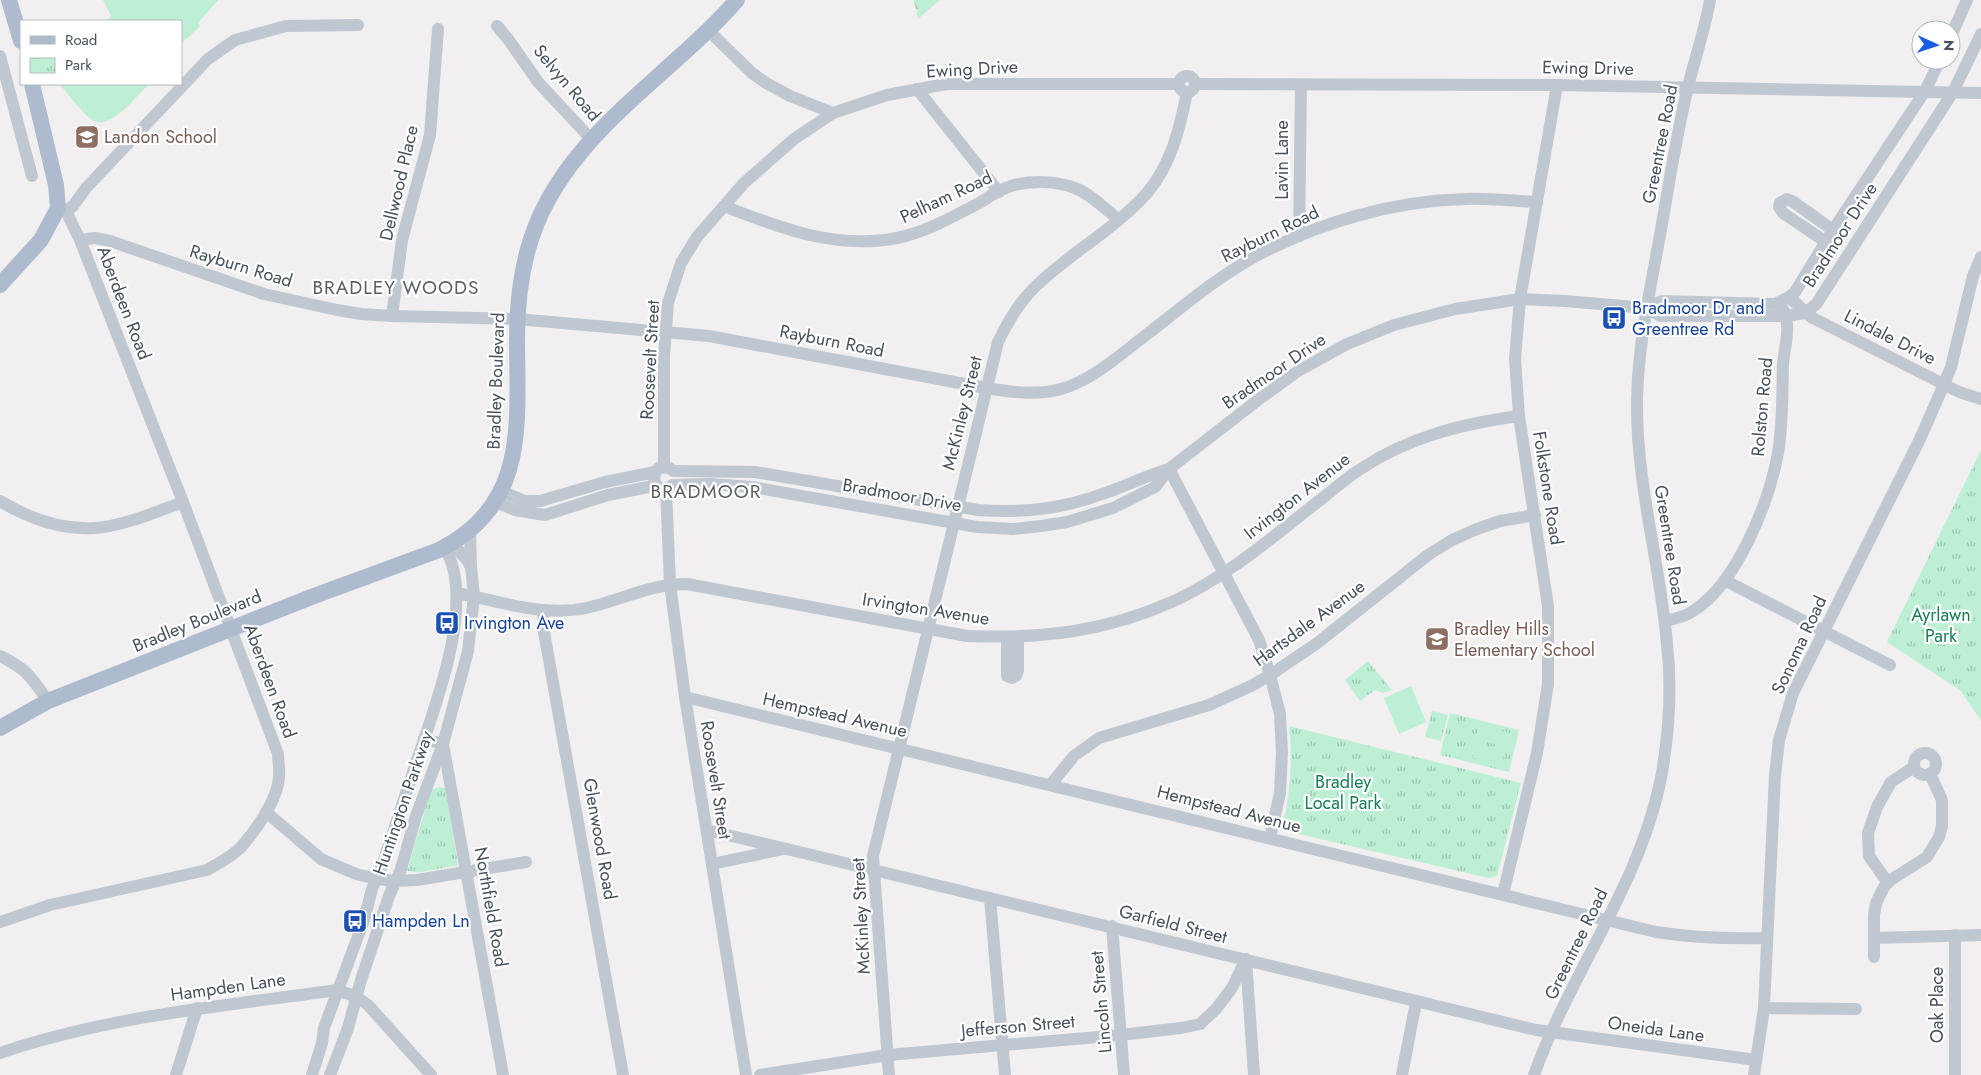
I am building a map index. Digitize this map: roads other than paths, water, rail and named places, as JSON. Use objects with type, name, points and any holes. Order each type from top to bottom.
[{"type":"main road","name":"Bradley Boulevard","points":[[0,728],[48,701],[448,545],[470,530],[498,496],[512,464],[517,436],[517,319],[523,268],[534,228],[561,178],[592,140],[737,0]]},
{"type":"main road","points":[[7,8],[20,39]]},
{"type":"main road","points":[[0,286],[41,240],[62,209],[32,85]]},
{"type":"street","name":"Greentree Road","points":[[1534,1075],[1552,1032],[1628,878],[1644,839],[1661,775],[1669,698],[1669,662],[1665,621],[1646,516],[1638,449],[1638,380],[1647,308],[1688,87],[1710,0]]},
{"type":"street","points":[[1958,20],[1967,0]]},
{"type":"street","points":[[62,209],[73,206],[86,188],[208,59],[235,40],[286,26],[358,25]]},
{"type":"street","name":"Selvyn Road","points":[[497,26],[538,82],[592,140]]},
{"type":"street","name":"Dellwood Place","points":[[392,316],[402,240],[430,134],[438,29]]},
{"type":"street","points":[[708,30],[752,73],[766,83],[790,96],[833,113]]},
{"type":"street","name":"Bradmoor Drive","points":[[498,496],[514,510],[545,515],[608,495],[648,487],[711,484],[752,487],[976,527],[1013,529],[1066,522],[1113,508],[1155,487],[1169,469],[1279,384],[1321,357],[1379,330],[1428,314],[1478,304],[1520,299],[1647,308],[1660,316],[1786,316],[1806,313],[1817,303],[1953,92],[1981,34]]},
{"type":"street","points":[[0,56],[32,176]]},
{"type":"street","name":"Bradmoor Drive","points":[[1647,308],[1662,301],[1775,304],[1795,292],[1833,230],[1925,91],[1935,70]]},
{"type":"street","name":"Ewing Drive","points":[[833,113],[887,95],[917,89],[964,84],[1187,87],[1557,85],[1981,92]]},
{"type":"street","name":"Lavin Lane","points":[[1299,236],[1301,85]]},
{"type":"street","name":"Folkstone Road","points":[[1503,894],[1537,753],[1548,684],[1548,606],[1519,416],[1515,359],[1520,299],[1557,85]]},
{"type":"street","name":"McKinley Street","points":[[889,1075],[872,856],[998,342],[1008,321],[1036,286],[1147,193],[1167,162],[1182,122],[1187,87]]},
{"type":"street","points":[[917,89],[999,192]]},
{"type":"street","name":"Roosevelt Street","points":[[664,470],[664,356],[668,303],[681,263],[697,237],[744,183],[794,139],[833,113]]},
{"type":"street","name":"Pelham Road","points":[[724,206],[809,236],[837,241],[867,242],[898,238],[926,229],[1010,186],[1025,183],[1053,183],[1076,188],[1118,219]]},
{"type":"street","name":"Rayburn Road","points":[[80,240],[95,238],[264,294],[362,314],[517,319],[666,331],[709,336],[986,388],[1011,392],[1039,392],[1060,389],[1082,381],[1106,367],[1219,278],[1258,255],[1299,236],[1338,222],[1407,205],[1465,199],[1537,202]]},
{"type":"street","points":[[1826,242],[1783,213],[1779,207],[1780,203],[1786,199],[1792,201],[1833,230]]},
{"type":"street","name":"Aberdeen Road","points":[[0,922],[50,905],[207,870],[225,860],[242,846],[266,812],[276,792],[280,777],[278,754],[232,628],[80,240],[62,209]]},
{"type":"street","name":"Sonoma Road","points":[[1754,1075],[1764,1008],[1775,784],[1779,740],[1793,693],[1920,440],[1944,384],[1951,367],[1973,276],[1981,257]]},
{"type":"street","name":"Lindale Drive","points":[[1784,300],[1959,392],[1981,399]]},
{"type":"street","name":"Rolston Road","points":[[1665,621],[1693,612],[1726,580],[1747,545],[1763,505],[1778,454],[1782,423],[1783,362],[1787,330],[1784,300]]},
{"type":"street","name":"Irvington Avenue","points":[[456,593],[520,607],[566,611],[618,600],[650,588],[670,584],[687,584],[967,636],[1012,637],[1068,634],[1121,622],[1175,601],[1242,561],[1358,470],[1390,451],[1454,427],[1477,421],[1519,416]]},
{"type":"street","points":[[1169,469],[1259,640],[1270,675],[1280,714],[1282,753],[1280,792],[1270,838]]},
{"type":"street","name":"Bradmoor Drive","points":[[498,496],[525,501],[540,501],[605,482],[664,470],[755,472],[958,507],[1013,512],[1046,509],[1107,492],[1169,469]]},
{"type":"street","points":[[664,470],[676,478],[666,487],[654,482],[664,470]]},
{"type":"street","name":"Roosevelt Street","points":[[666,487],[670,584],[685,697],[746,1075]]},
{"type":"street","points":[[0,501],[28,516],[47,523],[95,528],[150,514],[183,502]]},
{"type":"street","name":"Hartsdale Avenue","points":[[1052,784],[1074,756],[1100,738],[1209,704],[1253,686],[1316,644],[1444,545],[1477,529],[1500,521],[1535,515]]},
{"type":"street","name":"Huntington Parkway","points":[[330,1075],[348,1028],[389,896],[405,858],[416,816],[443,744],[468,651],[474,596],[470,530]]},
{"type":"street","points":[[448,545],[467,560],[471,567]]},
{"type":"street","name":"Huntington Parkway","points":[[312,1075],[337,990],[356,946],[369,896],[377,879],[446,672],[453,634],[456,593],[454,570],[448,545]]},
{"type":"street","points":[[1726,580],[1890,665]]},
{"type":"street","name":"Glenwood Road","points":[[543,610],[544,632],[623,1075]]},
{"type":"street","points":[[0,656],[28,673],[48,701]]},
{"type":"street","name":"Hempstead Avenue","points":[[685,697],[1052,784],[1656,932],[1724,940],[1767,938]]},
{"type":"street","points":[[424,739],[443,744]]},
{"type":"street","name":"Northfield Road","points":[[443,744],[503,1075]]},
{"type":"street","points":[[1924,752],[1934,757],[1936,764],[1930,774],[1918,773],[1914,767],[1914,759],[1920,753],[1924,752]]},
{"type":"street","points":[[1888,883],[1869,856],[1868,833],[1876,807],[1891,782],[1914,767]]},
{"type":"street","points":[[1874,956],[1874,915],[1876,903],[1888,883],[1927,856],[1939,838],[1942,826],[1942,800],[1930,774]]},
{"type":"street","points":[[266,812],[321,859],[356,874],[377,879],[396,882],[417,880],[526,862]]},
{"type":"street","name":"Garfield Street","points":[[707,831],[1112,926],[1416,1002],[1552,1032]]},
{"type":"street","name":"Garfield Street","points":[[712,864],[787,849]]},
{"type":"street","points":[[990,898],[1004,1075]]},
{"type":"street","name":"Lincoln Street","points":[[1112,926],[1124,1075]]},
{"type":"street","name":"Oak Place","points":[[1955,935],[1955,1075]]},
{"type":"street","points":[[1874,938],[1981,935]]},
{"type":"street","points":[[1246,959],[1254,1075]]},
{"type":"street","name":"Jefferson Street","points":[[760,1075],[888,1055],[1121,1035],[1200,1024],[1216,1009],[1232,988],[1246,959]]},
{"type":"street","name":"Hampden Lane","points":[[0,1053],[59,1035],[197,1008],[337,990],[357,997],[368,1005],[431,1075]]},
{"type":"street","points":[[1402,1075],[1416,1002]]},
{"type":"street","points":[[176,1075],[197,1008]]},
{"type":"street","points":[[1764,1008],[1856,1008]]},
{"type":"street","name":"Oneida Lane","points":[[1552,1032],[1756,1060]]},
{"type":"place","name":"Landon School","points":[[87,137]]},
{"type":"place","name":"Bradmoor Dr and Greentree Rd","points":[[1614,318]]},
{"type":"place","name":"Irvington Ave","points":[[447,623]]},
{"type":"place","name":"Bradley Hills Elementary School","points":[[1437,639]]},
{"type":"place","name":"Hampden Ln","points":[[355,921]]},
{"type":"district","name":"BRADLEY WOODS","points":[[396,287]]},
{"type":"district","name":"BRADMOOR","points":[[706,491]]},
{"type":"park label","name":"Ayrlawn Park","points":[[1941,625]]},
{"type":"park label","name":"Bradley Local Park","points":[[1343,792]]}]
